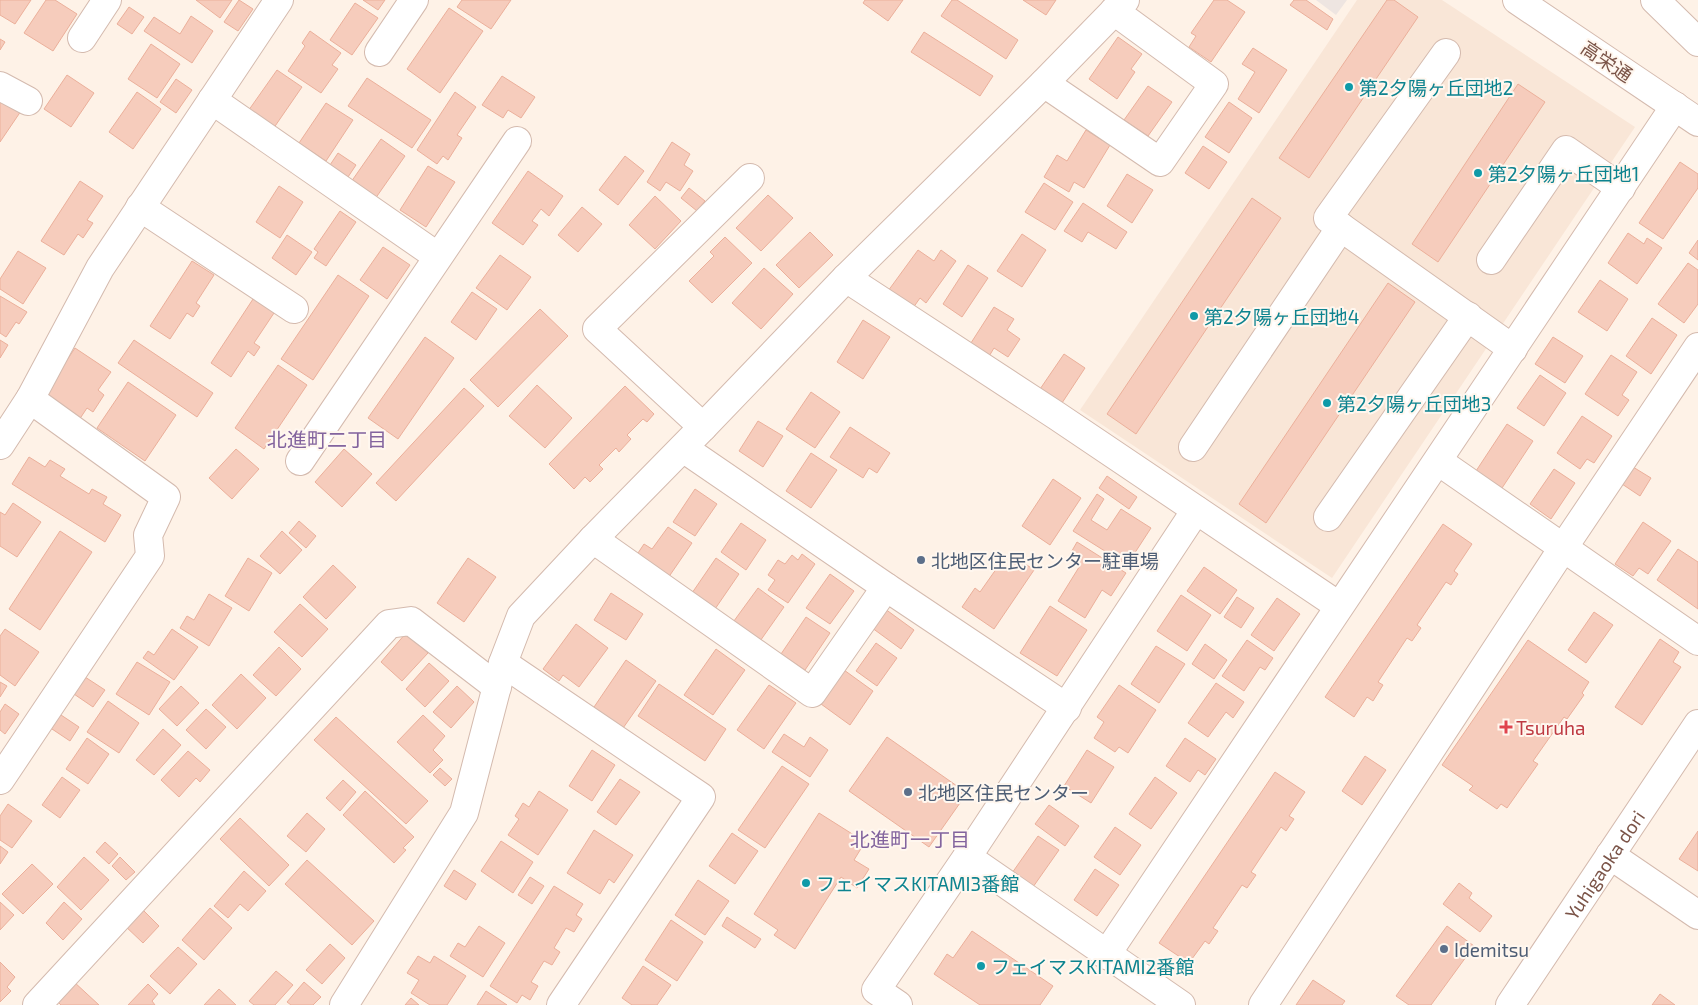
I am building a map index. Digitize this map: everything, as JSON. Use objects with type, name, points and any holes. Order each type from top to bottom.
[{"type":"street","points":[[82,38],[107,0]]},
{"type":"street","points":[[0,445],[30,399],[100,268],[279,0]]},
{"type":"street","points":[[379,52],[414,0]]},
{"type":"street","name":"高栄通","points":[[1516,0],[1698,122]]},
{"type":"street","points":[[1655,0],[1698,42]]},
{"type":"street","points":[[344,1005],[464,813],[500,675],[521,616],[593,539],[703,428],[846,278],[1044,83],[1119,6],[1214,84],[1160,162],[1044,83]]},
{"type":"street","points":[[1193,447],[1335,223],[1446,53]]},
{"type":"street","points":[[0,86],[28,101]]},
{"type":"street","points":[[212,100],[437,256]]},
{"type":"street","points":[[1106,955],[1675,106]]},
{"type":"street","points":[[300,461],[437,256],[517,141]]},
{"type":"street","points":[[1491,260],[1566,150],[1621,188]]},
{"type":"street","points":[[703,428],[597,329],[750,178]]},
{"type":"street","points":[[140,207],[294,309]]},
{"type":"street","points":[[1335,223],[1513,349]]},
{"type":"street","points":[[846,278],[1057,416],[1339,606]]},
{"type":"street","points":[[1328,517],[1468,316]]},
{"type":"street","points":[[1263,1005],[1563,548],[1698,347]]},
{"type":"street","points":[[0,780],[150,556],[148,535],[166,497],[30,399]]},
{"type":"street","points":[[682,448],[1067,708]]},
{"type":"street","points":[[1438,461],[1698,641]]},
{"type":"street","points":[[898,1005],[876,990],[1067,708],[1196,510]]},
{"type":"street","points":[[593,539],[812,693],[886,587]]},
{"type":"street","points":[[37,1005],[389,624],[411,621],[701,797],[561,1005]]},
{"type":"street","name":"Yuhigaoka dori","points":[[1510,1005],[1698,724]]},
{"type":"street","points":[[1610,855],[1698,915]]},
{"type":"street","points":[[967,857],[1106,955],[1181,1005]]},
{"type":"shaded area","points":[[1316,0],[1347,0],[1336,15]]},
{"type":"shaded area","points":[[1357,0],[1442,0],[1635,127],[1332,578],[1080,410]]},
{"type":"building","points":[[0,0],[31,0],[15,24],[0,15]]},
{"type":"building","points":[[46,0],[55,0],[77,14],[53,51],[24,33]]},
{"type":"building","points":[[196,0],[232,0],[220,18]]},
{"type":"building","points":[[239,0],[253,9],[238,31],[224,22]]},
{"type":"building","points":[[363,0],[385,0],[378,10]]},
{"type":"building","points":[[462,0],[511,0],[491,29],[457,7]]},
{"type":"building","points":[[865,0],[903,0],[888,21],[863,3]]},
{"type":"building","points":[[952,0],[957,0],[1018,40],[1006,59],[941,16]]},
{"type":"building","points":[[1023,0],[1056,0],[1046,15]]},
{"type":"building","points":[[1214,0],[1227,0],[1245,12],[1211,62],[1189,47],[1196,36],[1191,33]]},
{"type":"building","points":[[1294,0],[1306,0],[1333,19],[1327,30],[1290,5]]},
{"type":"building","name":"第2夕陽ヶ丘団地2","points":[[1387,0],[1394,0],[1418,17],[1309,178],[1279,158]]},
{"type":"building","points":[[355,3],[378,18],[352,55],[330,40]]},
{"type":"building","points":[[129,7],[144,17],[132,34],[117,24]]},
{"type":"building","points":[[449,8],[483,31],[440,93],[407,69]]},
{"type":"building","points":[[191,16],[213,31],[192,63],[144,31],[154,17],[180,34]]},
{"type":"building","points":[[310,31],[341,53],[332,65],[338,69],[321,93],[288,71],[305,46],[302,43]]},
{"type":"building","points":[[924,32],[993,76],[980,96],[911,52]]},
{"type":"building","points":[[1118,37],[1142,54],[1131,69],[1135,72],[1117,99],[1089,79]]},
{"type":"building","points":[[0,39],[5,42],[0,50]]},
{"type":"building","points":[[151,44],[180,64],[157,98],[128,79]]},
{"type":"building","points":[[1253,48],[1287,70],[1259,113],[1238,99],[1255,72],[1242,64]]},
{"type":"building","points":[[277,70],[302,87],[271,132],[246,114]]},
{"type":"building","points":[[67,75],[94,93],[71,127],[44,109]]},
{"type":"building","points":[[502,76],[535,97],[521,118],[508,110],[503,118],[482,105]]},
{"type":"building","points":[[367,78],[431,120],[412,148],[348,106]]},
{"type":"building","points":[[176,79],[192,90],[176,113],[160,102]]},
{"type":"building","name":"第2夕陽ヶ丘団地1","points":[[1518,84],[1545,102],[1438,262],[1412,244]]},
{"type":"building","points":[[1148,86],[1172,102],[1148,136],[1124,120]]},
{"type":"building","points":[[137,92],[161,109],[133,149],[109,132]]},
{"type":"building","points":[[455,92],[476,107],[457,135],[462,138],[448,160],[443,156],[437,164],[417,150]]},
{"type":"building","points":[[0,97],[21,111],[0,142]]},
{"type":"building","points":[[1229,102],[1252,118],[1229,153],[1205,137]]},
{"type":"building","points":[[326,103],[353,120],[326,161],[299,143]]},
{"type":"building","points":[[1086,130],[1110,145],[1084,188],[1074,182],[1069,192],[1044,177],[1057,155],[1067,161]]},
{"type":"building","points":[[381,139],[405,156],[375,199],[351,182]]},
{"type":"building","points":[[672,142],[690,154],[684,165],[693,171],[680,191],[666,182],[660,191],[647,182]]},
{"type":"building","points":[[1203,146],[1227,162],[1209,189],[1185,173]]},
{"type":"building","points":[[338,153],[356,165],[344,183],[326,171]]},
{"type":"building","points":[[625,156],[644,171],[618,205],[599,190]]},
{"type":"building","points":[[1680,162],[1698,174],[1698,188],[1663,239],[1639,223]]},
{"type":"building","points":[[428,166],[455,182],[426,227],[400,210]]},
{"type":"building","points":[[528,171],[563,196],[549,216],[541,209],[532,221],[538,225],[523,245],[492,223]]},
{"type":"building","points":[[1127,174],[1153,190],[1132,223],[1107,206]]},
{"type":"building","points":[[80,181],[103,196],[87,220],[93,223],[83,238],[78,234],[64,255],[41,241]]},
{"type":"building","points":[[1044,183],[1073,202],[1055,230],[1025,212]]},
{"type":"building","points":[[279,186],[303,202],[280,238],[256,222]]},
{"type":"building","points":[[689,188],[705,201],[697,211],[681,198]]},
{"type":"building","points":[[768,195],[793,218],[761,251],[736,228]]},
{"type":"building","points":[[655,196],[681,221],[655,249],[629,225]]},
{"type":"building","name":"第2夕陽ヶ丘団地4","points":[[1252,198],[1281,218],[1136,434],[1107,414]]},
{"type":"building","points":[[1083,203],[1127,232],[1116,249],[1088,232],[1082,242],[1064,231]]},
{"type":"building","points":[[582,207],[602,224],[578,252],[558,235]]},
{"type":"building","points":[[340,211],[356,222],[326,266],[314,258],[318,252],[314,249]]},
{"type":"building","points":[[810,232],[833,255],[799,288],[776,265]]},
{"type":"building","points":[[1628,233],[1644,244],[1647,238],[1662,248],[1637,284],[1608,263]]},
{"type":"building","points":[[1022,234],[1046,250],[1022,287],[997,271]]},
{"type":"building","points":[[287,235],[312,252],[296,275],[272,258]]},
{"type":"building","points":[[725,237],[752,263],[712,303],[689,281],[714,256],[710,252]]},
{"type":"building","points":[[1698,240],[1698,260],[1689,253]]},
{"type":"building","points":[[383,247],[410,265],[387,299],[360,280]]},
{"type":"building","points":[[918,250],[934,261],[941,250],[956,261],[926,303],[920,298],[913,308],[888,291]]},
{"type":"building","points":[[18,251],[46,268],[23,304],[0,289],[0,279]]},
{"type":"building","points":[[500,255],[531,277],[507,310],[476,288]]},
{"type":"building","points":[[192,261],[214,275],[196,303],[200,306],[193,317],[187,313],[170,339],[150,326]]},
{"type":"building","points":[[1688,263],[1698,270],[1698,304],[1684,323],[1658,304]]},
{"type":"building","points":[[968,265],[988,278],[962,317],[943,304]]},
{"type":"building","points":[[764,268],[793,294],[761,329],[732,303]]},
{"type":"building","points":[[338,275],[369,296],[313,380],[281,359]]},
{"type":"building","points":[[1600,280],[1628,299],[1607,331],[1578,312]]},
{"type":"building","name":"第2夕陽ヶ丘団地3","points":[[1388,283],[1415,302],[1266,523],[1239,504]]},
{"type":"building","points":[[472,292],[497,309],[476,340],[451,322]]},
{"type":"building","points":[[0,296],[27,312],[19,324],[16,322],[6,337],[0,333]]},
{"type":"building","points":[[255,296],[276,310],[254,343],[260,347],[254,356],[248,351],[231,377],[211,363]]},
{"type":"building","points":[[994,307],[1014,319],[1007,330],[1020,339],[1008,357],[994,348],[988,358],[969,346]]},
{"type":"building","points":[[540,309],[568,336],[498,407],[470,380]]},
{"type":"building","points":[[1652,318],[1677,335],[1651,374],[1626,356]]},
{"type":"building","points":[[863,320],[890,337],[863,379],[837,362]]},
{"type":"building","points":[[425,337],[454,358],[398,439],[368,418]]},
{"type":"building","points":[[1553,337],[1583,356],[1565,383],[1535,364]]},
{"type":"building","points":[[0,340],[8,345],[0,358]]},
{"type":"building","points":[[134,340],[213,393],[197,417],[118,363]]},
{"type":"building","points":[[75,348],[111,372],[98,390],[104,395],[93,412],[87,408],[77,423],[41,399]]},
{"type":"building","points":[[1064,354],[1085,368],[1060,406],[1038,392]]},
{"type":"building","points":[[1611,355],[1637,372],[1622,395],[1629,400],[1618,416],[1585,394]]},
{"type":"building","points":[[278,365],[307,385],[264,449],[235,428]]},
{"type":"building","points":[[1540,375],[1566,393],[1544,426],[1517,408]]},
{"type":"building","points":[[128,382],[176,415],[145,461],[97,428]]},
{"type":"building","points":[[537,385],[572,418],[545,448],[509,416]]},
{"type":"building","points":[[625,386],[654,414],[647,422],[643,419],[627,435],[631,439],[619,452],[616,448],[599,465],[603,469],[590,482],[585,477],[574,489],[549,464]]},
{"type":"building","points":[[464,388],[484,406],[396,501],[376,483]]},
{"type":"building","points":[[811,392],[840,412],[815,448],[786,429]]},
{"type":"building","points":[[1582,416],[1612,436],[1594,463],[1587,459],[1580,469],[1557,453]]},
{"type":"building","points":[[758,421],[783,436],[763,467],[739,451]]},
{"type":"building","points":[[1507,424],[1533,441],[1502,488],[1476,471]]},
{"type":"building","points":[[850,427],[890,453],[877,473],[869,468],[863,478],[830,457]]},
{"type":"building","points":[[236,449],[259,469],[232,499],[209,478]]},
{"type":"building","points":[[344,449],[372,474],[342,507],[315,482]]},
{"type":"building","points":[[811,453],[837,470],[811,508],[786,491]]},
{"type":"building","points":[[29,457],[45,467],[50,460],[65,469],[60,476],[89,494],[92,489],[107,497],[103,504],[121,515],[105,542],[12,484]]},
{"type":"building","points":[[1633,467],[1651,478],[1640,496],[1622,484]]},
{"type":"building","points":[[1554,469],[1575,483],[1551,519],[1530,504]]},
{"type":"building","points":[[1107,476],[1137,497],[1129,509],[1099,488]]},
{"type":"building","points":[[1053,479],[1081,498],[1050,545],[1022,526]]},
{"type":"building","points":[[695,489],[717,504],[695,536],[673,522]]},
{"type":"building","points":[[1097,494],[1104,499],[1091,520],[1107,530],[1121,509],[1151,528],[1127,565],[1073,531]]},
{"type":"building","points":[[13,503],[41,522],[17,557],[0,546],[0,512],[5,515]]},
{"type":"building","points":[[299,521],[316,536],[306,548],[289,533]]},
{"type":"building","points":[[1643,522],[1671,541],[1648,574],[1639,568],[1633,576],[1615,564]]},
{"type":"building","points":[[741,523],[766,540],[746,570],[721,552]]},
{"type":"building","points":[[1443,524],[1472,544],[1454,571],[1458,574],[1451,585],[1446,582],[1417,625],[1421,628],[1412,641],[1407,638],[1378,682],[1383,685],[1373,701],[1367,697],[1354,717],[1325,697]]},
{"type":"building","points":[[668,527],[692,543],[668,578],[636,556],[644,544],[652,549]]},
{"type":"building","points":[[60,531],[92,552],[40,630],[9,609]]},
{"type":"building","points":[[282,531],[302,550],[280,574],[260,556]]},
{"type":"building","points":[[1077,542],[1126,573],[1111,596],[1102,590],[1085,618],[1058,601],[1081,564],[1069,556]]},
{"type":"building","points":[[1678,549],[1698,562],[1698,609],[1657,580]]},
{"type":"building","points":[[802,554],[815,564],[788,603],[768,590],[775,580],[768,575],[778,560],[785,564],[792,555],[798,560]]},
{"type":"building","points":[[248,558],[272,573],[249,611],[225,596]]},
{"type":"building","points":[[468,558],[496,577],[464,622],[437,603]]},
{"type":"building","points":[[716,558],[739,574],[715,609],[692,593]]},
{"type":"building","points":[[1017,558],[1034,570],[994,629],[962,607],[975,588],[980,592],[999,565],[1008,571]]},
{"type":"building","points":[[333,565],[356,587],[326,619],[303,597]]},
{"type":"building","points":[[1204,567],[1237,590],[1220,614],[1187,591]]},
{"type":"building","points":[[830,574],[854,591],[830,624],[806,608]]},
{"type":"building","points":[[758,588],[784,607],[758,644],[731,625]]},
{"type":"building","points":[[611,593],[643,614],[626,640],[594,620]]},
{"type":"building","points":[[209,594],[232,608],[209,646],[180,628],[187,616],[194,620]]},
{"type":"building","points":[[1181,595],[1211,615],[1187,651],[1157,631]]},
{"type":"building","points":[[1237,597],[1254,608],[1241,628],[1224,617]]},
{"type":"building","points":[[1277,598],[1300,614],[1274,651],[1251,635]]},
{"type":"building","points":[[300,604],[328,629],[302,657],[274,632]]},
{"type":"building","points":[[881,606],[914,630],[901,649],[868,625]]},
{"type":"building","points":[[1050,606],[1087,630],[1057,676],[1020,653]]},
{"type":"building","points":[[1594,612],[1613,625],[1586,663],[1568,650]]},
{"type":"building","points":[[806,617],[830,633],[805,670],[781,654]]},
{"type":"building","points":[[576,624],[608,648],[579,687],[563,675],[559,681],[543,669]]},
{"type":"building","points":[[5,629],[39,652],[15,686],[0,675],[0,636]]},
{"type":"building","points":[[172,629],[198,647],[174,680],[143,658],[148,651],[154,655]]},
{"type":"building","points":[[406,633],[428,653],[402,681],[381,662]]},
{"type":"building","points":[[1660,639],[1679,652],[1673,662],[1681,667],[1642,725],[1615,707]]},
{"type":"building","points":[[1247,640],[1273,658],[1265,670],[1260,667],[1244,691],[1222,676]]},
{"type":"building","points":[[1528,640],[1589,682],[1582,693],[1584,695],[1567,719],[1564,717],[1533,761],[1538,764],[1507,808],[1501,804],[1497,809],[1469,790],[1473,786],[1442,765]]},
{"type":"building","points":[[876,643],[897,658],[877,686],[856,671]]},
{"type":"building","points":[[1205,644],[1227,660],[1214,679],[1192,664]]},
{"type":"building","points":[[1156,646],[1185,664],[1159,703],[1131,684]]},
{"type":"building","points":[[279,647],[301,669],[276,696],[253,675]]},
{"type":"building","points":[[716,649],[745,670],[713,715],[684,695]]},
{"type":"building","points":[[626,660],[656,681],[621,731],[592,710]]},
{"type":"building","points":[[137,662],[170,682],[149,715],[116,694]]},
{"type":"building","points":[[429,663],[449,681],[425,707],[406,689]]},
{"type":"building","points":[[844,670],[873,691],[850,725],[821,704]]},
{"type":"building","points":[[241,674],[266,698],[237,729],[212,705]]},
{"type":"building","points":[[82,675],[105,690],[93,707],[71,692]]},
{"type":"building","points":[[0,682],[7,686],[0,697]]},
{"type":"building","points":[[1216,683],[1244,702],[1233,718],[1226,712],[1208,737],[1188,723]]},
{"type":"building","points":[[659,684],[726,729],[705,761],[638,716]]},
{"type":"building","points":[[769,685],[796,703],[764,749],[737,730]]},
{"type":"building","points":[[1119,685],[1156,710],[1128,753],[1119,747],[1115,752],[1094,738],[1104,722],[1097,717]]},
{"type":"building","points":[[181,686],[199,703],[177,726],[159,709]]},
{"type":"building","points":[[457,686],[474,702],[451,728],[433,712]]},
{"type":"building","points":[[108,701],[139,723],[119,753],[87,732]]},
{"type":"building","points":[[5,704],[19,714],[5,734],[0,730],[0,712]]},
{"type":"building","points":[[206,709],[226,727],[206,749],[186,730]]},
{"type":"building","points":[[58,713],[79,727],[70,741],[49,727]]},
{"type":"building","points":[[423,715],[445,736],[433,750],[443,760],[430,773],[397,742]]},
{"type":"building","points":[[336,717],[428,801],[406,824],[314,740]]},
{"type":"building","points":[[163,729],[181,745],[154,775],[136,760]]},
{"type":"building","points":[[784,734],[804,747],[810,737],[828,750],[810,777],[772,752]]},
{"type":"building","name":"北地区住民センター","points":[[887,737],[967,793],[929,847],[849,791]]},
{"type":"building","points":[[87,738],[109,754],[88,784],[66,769]]},
{"type":"building","points":[[1185,738],[1216,759],[1205,775],[1198,770],[1190,782],[1166,766]]},
{"type":"building","points":[[592,750],[615,765],[592,801],[569,786]]},
{"type":"building","points":[[1087,750],[1114,767],[1091,803],[1064,786]]},
{"type":"building","points":[[188,751],[210,770],[200,782],[196,778],[179,797],[161,780]]},
{"type":"building","points":[[1365,756],[1386,770],[1362,805],[1342,791]]},
{"type":"building","points":[[782,766],[809,784],[765,848],[738,830]]},
{"type":"building","points":[[440,768],[452,779],[445,786],[433,775]]},
{"type":"building","points":[[1275,772],[1305,792],[1289,816],[1294,819],[1286,831],[1281,827],[1251,872],[1256,875],[1247,888],[1242,885],[1213,928],[1218,931],[1209,944],[1205,941],[1189,963],[1159,943]]},
{"type":"building","points":[[62,777],[80,790],[60,818],[42,805]]},
{"type":"building","points":[[1155,777],[1177,793],[1151,829],[1129,814]]},
{"type":"building","points":[[620,779],[640,792],[616,825],[597,812]]},
{"type":"building","points":[[343,780],[356,792],[340,811],[326,798]]},
{"type":"building","points":[[365,791],[414,837],[403,848],[406,850],[394,863],[343,815]]},
{"type":"building","points":[[539,791],[568,810],[538,855],[508,835],[519,819],[515,816],[523,803],[529,807]]},
{"type":"building","points":[[8,804],[32,821],[12,848],[0,840],[0,816]]},
{"type":"building","points":[[1049,805],[1079,826],[1065,846],[1035,824]]},
{"type":"building","points":[[307,813],[325,829],[306,852],[287,836]]},
{"type":"building","name":"フェイマスKITAMI3番館","points":[[819,813],[865,842],[854,860],[869,869],[857,888],[841,877],[795,949],[774,935],[778,930],[754,914]]},
{"type":"building","points":[[240,818],[289,865],[269,886],[220,839]]},
{"type":"building","points":[[1115,827],[1141,845],[1120,875],[1094,857]]},
{"type":"building","points":[[594,830],[633,855],[614,883],[609,879],[600,894],[567,873]]},
{"type":"building","points":[[1698,831],[1698,871],[1679,859]]},
{"type":"building","points":[[732,833],[758,851],[735,884],[709,866]]},
{"type":"building","points":[[1038,836],[1059,850],[1033,887],[1012,873]]},
{"type":"building","points":[[501,841],[533,862],[513,893],[481,871]]},
{"type":"building","points":[[105,842],[118,854],[109,864],[96,852]]},
{"type":"building","points":[[0,846],[8,852],[0,864]]},
{"type":"building","points":[[84,857],[109,880],[81,910],[57,887]]},
{"type":"building","points":[[120,857],[135,872],[126,880],[112,866]]},
{"type":"building","points":[[307,860],[374,921],[352,945],[285,884]]},
{"type":"building","points":[[32,864],[53,884],[23,914],[2,894]]},
{"type":"building","points":[[1095,869],[1119,885],[1097,916],[1074,900]]},
{"type":"building","points":[[454,870],[476,884],[466,900],[444,886]]},
{"type":"building","points":[[244,871],[266,891],[248,911],[240,904],[228,918],[214,906]]},
{"type":"building","points":[[530,877],[544,886],[532,904],[518,895]]},
{"type":"building","points":[[698,880],[729,901],[705,935],[675,915]]},
{"type":"building","points":[[1459,883],[1472,893],[1469,898],[1492,916],[1480,932],[1443,904]]},
{"type":"building","points":[[554,886],[583,904],[576,915],[582,919],[574,932],[566,928],[554,948],[560,952],[552,965],[544,961],[531,982],[538,986],[530,1000],[522,995],[517,1003],[490,986]]},
{"type":"building","points":[[0,902],[14,915],[0,930]]},
{"type":"building","points":[[64,902],[82,919],[63,940],[46,923]]},
{"type":"building","points":[[140,907],[159,926],[143,943],[123,924]]},
{"type":"building","points":[[210,908],[232,928],[204,960],[182,940]]},
{"type":"building","points":[[727,917],[761,939],[755,948],[722,926]]},
{"type":"building","points":[[671,920],[703,942],[677,981],[645,960]]},
{"type":"building","points":[[479,926],[505,943],[483,977],[450,956],[458,943],[465,947]]},
{"type":"building","points":[[1447,926],[1474,946],[1431,1005],[1409,1005],[1396,996]]},
{"type":"building","name":"フェイマスKITAMI2番館","points":[[972,931],[1053,986],[1040,1005],[980,1005],[934,974],[947,954],[953,958]]},
{"type":"building","points":[[330,944],[345,958],[322,984],[306,970]]},
{"type":"building","points":[[178,947],[197,964],[170,994],[150,976]]},
{"type":"building","points":[[418,956],[430,963],[434,956],[466,976],[447,1005],[430,1005],[411,993],[419,980],[407,973]]},
{"type":"building","points":[[0,962],[15,977],[7,987],[11,991],[0,1002]]},
{"type":"building","points":[[643,966],[671,985],[657,1005],[632,1005],[622,998]]},
{"type":"building","points":[[276,971],[293,985],[275,1005],[254,1005],[249,1001]]},
{"type":"building","points":[[1313,980],[1345,1001],[1342,1005],[1296,1005]]},
{"type":"building","points":[[73,981],[99,1005],[61,1005],[56,1000]]},
{"type":"building","points":[[304,982],[321,997],[313,1005],[291,1005],[287,1002]]},
{"type":"building","points":[[148,984],[158,994],[152,1001],[155,1005],[128,1005]]},
{"type":"building","points":[[219,989],[236,1005],[204,1005]]},
{"type":"building","points":[[486,991],[507,1005],[477,1005]]},
{"type":"building","points":[[1660,994],[1675,1005],[1652,1005]]},
{"type":"building","points":[[411,998],[419,1005],[405,1005]]},
{"type":"place","name":"第2夕陽ヶ丘団地2","points":[[1349,87]]},
{"type":"place","name":"第2夕陽ヶ丘団地1","points":[[1478,173]]},
{"type":"place","name":"第2夕陽ヶ丘団地4","points":[[1194,316]]},
{"type":"place","name":"第2夕陽ヶ丘団地3","points":[[1327,403]]},
{"type":"place","name":"北地区住民センター駐車場","points":[[921,560]]},
{"type":"place","name":"Tsuruha","points":[[1506,727]]},
{"type":"place","name":"北地区住民センター","points":[[908,792]]},
{"type":"place","name":"フェイマスKITAMI3番館","points":[[806,883]]},
{"type":"place","name":"Idemitsu","points":[[1444,949]]},
{"type":"place","name":"フェイマスKITAMI2番館","points":[[981,966]]},
{"type":"district","name":"北進町二丁目","points":[[327,439]]},
{"type":"district","name":"北進町一丁目","points":[[910,839]]}]
